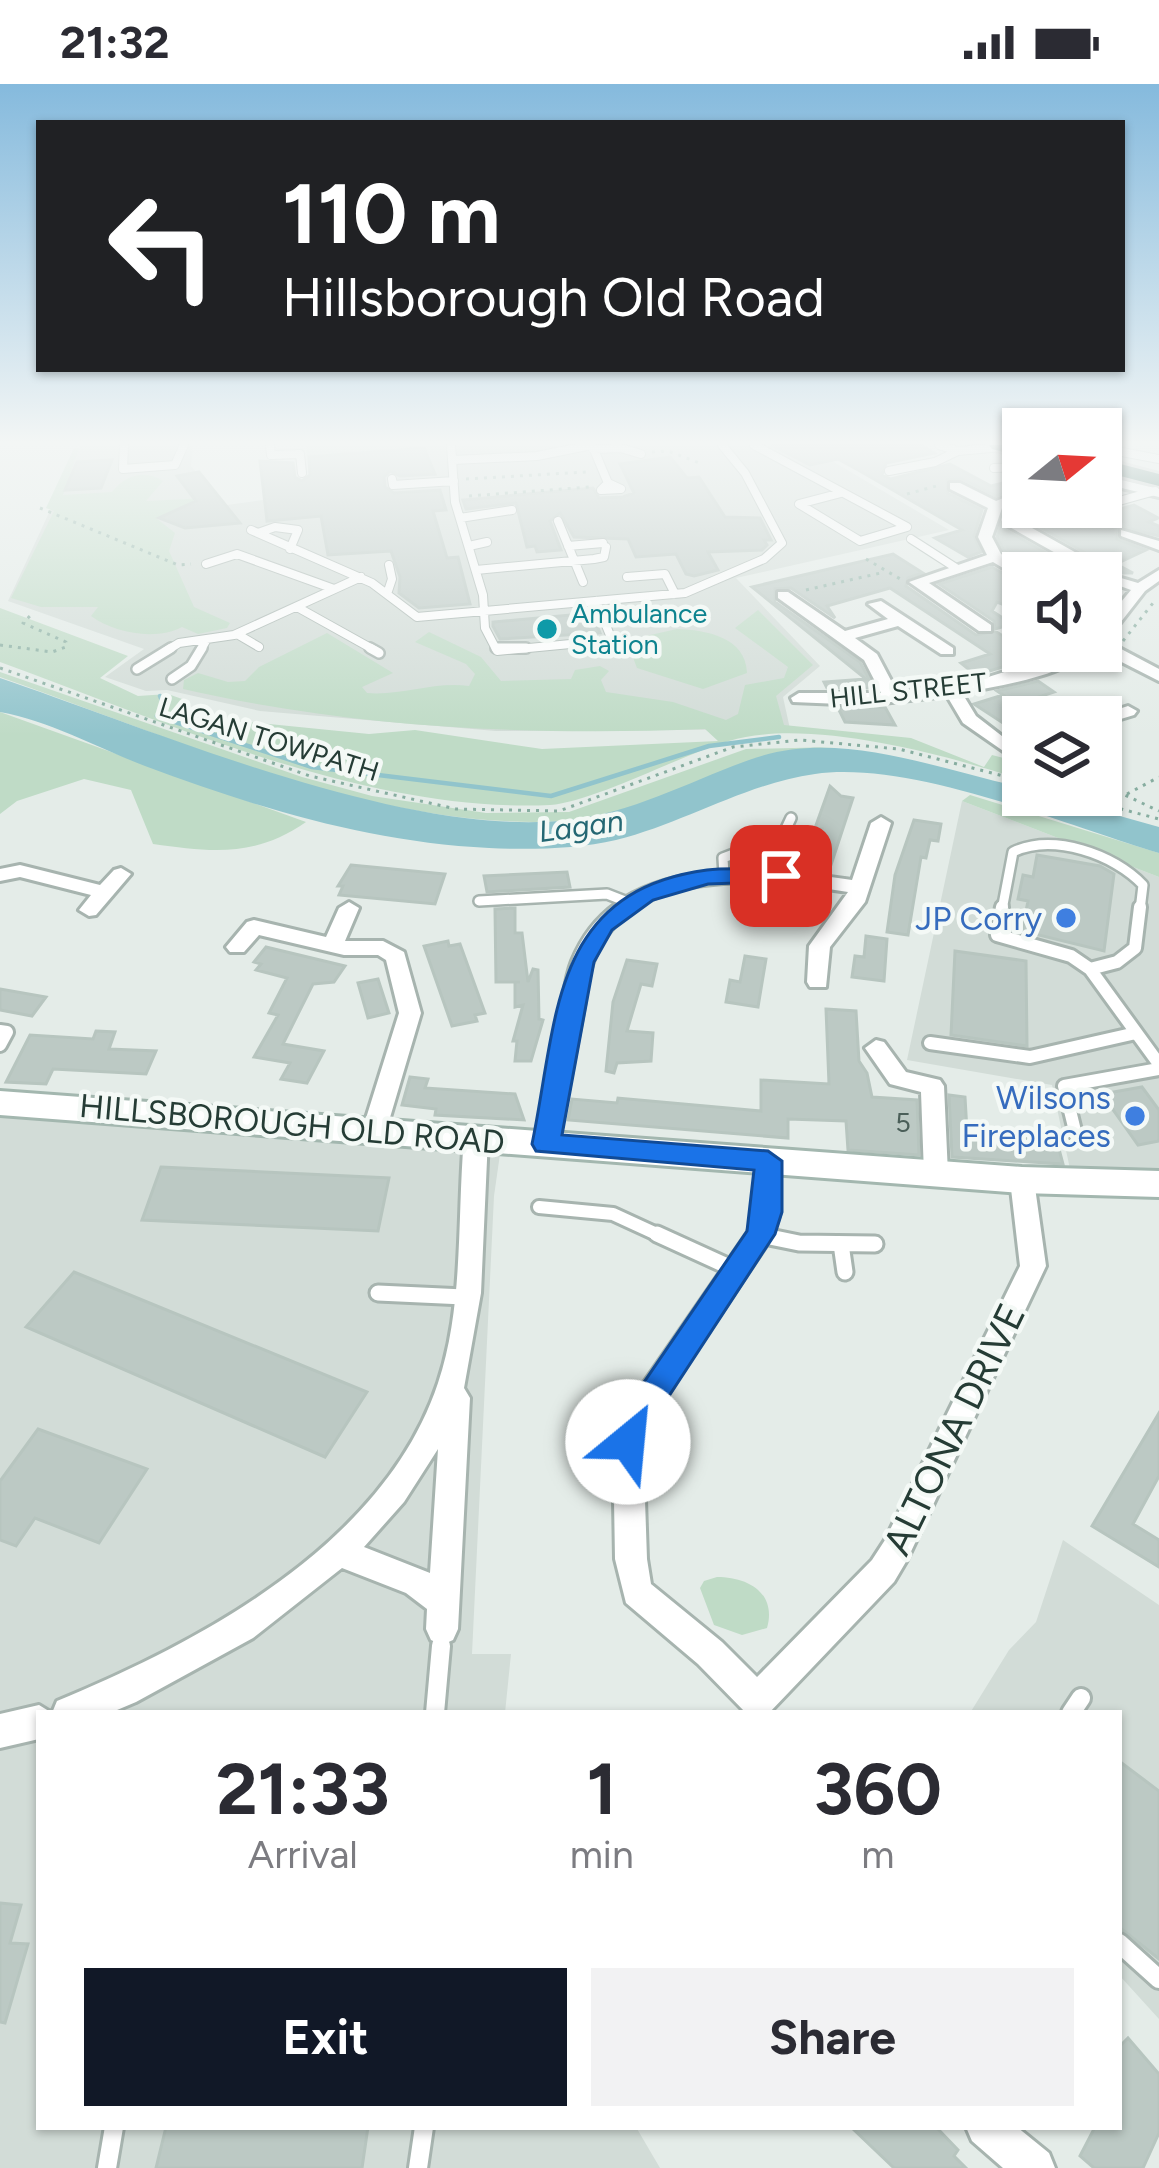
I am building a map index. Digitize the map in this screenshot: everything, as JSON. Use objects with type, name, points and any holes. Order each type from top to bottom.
[{"type":"street","points":[[988,542],[1002,561]]},
{"type":"street","points":[[1043,542],[1116,581],[1140,588]]},
{"type":"street","points":[[916,581],[995,557]]},
{"type":"street","points":[[1122,616],[1140,588],[1159,574]]},
{"type":"street","points":[[916,581],[985,628]]},
{"type":"street","points":[[783,595],[871,657],[890,695]]},
{"type":"street","points":[[876,604],[947,651]]},
{"type":"street","points":[[1122,607],[1127,608]]},
{"type":"street","points":[[843,637],[899,620]]},
{"type":"street","points":[[1122,656],[1159,676]]},
{"type":"street","name":"HILL STREET","points":[[799,698],[952,690],[1030,672]]},
{"type":"street","points":[[952,690],[970,718],[1002,744]]},
{"type":"street","points":[[1122,713],[1129,711]]},
{"type":"street","points":[[818,982],[820,946],[855,902],[881,823]]},
{"type":"street","points":[[0,875],[20,871],[105,892]]},
{"type":"street","points":[[89,910],[121,874]]},
{"type":"street","points":[[546,1144],[582,962],[590,941],[630,903],[668,887],[724,875],[781,876],[858,886]]},
{"type":"street","points":[[333,945],[349,908]]},
{"type":"street","points":[[237,947],[254,927],[333,945],[391,951],[411,1004],[374,1131]]},
{"type":"street","points":[[875,1048],[898,1078],[932,1086],[936,1174]]},
{"type":"street","name":"HILLSBOROUGH OLD ROAD","points":[[0,1103],[936,1174],[1159,1184]]},
{"type":"street","points":[[443,1615],[476,1138]]},
{"type":"street","name":"ALTONA DRIVE","points":[[768,1161],[767,1212],[760,1234],[632,1428],[631,1559],[637,1592],[710,1653],[752,1707],[883,1571],[896,1550],[1033,1266],[1022,1180]]},
{"type":"street","points":[[76,1710],[186,1661],[297,1585],[336,1551],[421,1454],[440,1418],[460,1342]]},
{"type":"street","points":[[336,1551],[418,1582],[443,1615]]},
{"type":"street","points":[[0,1732],[36,1723]]},
{"type":"street","points":[[990,2130],[1034,2168]]},
{"type":"lane","points":[[276,542],[361,577]]},
{"type":"lane","points":[[290,549],[293,542]]},
{"type":"lane","points":[[468,542],[485,628],[497,651],[612,640],[596,601]]},
{"type":"lane","points":[[469,546],[486,542]]},
{"type":"lane","points":[[567,542],[584,583]]},
{"type":"lane","points":[[377,572],[387,594],[417,617],[697,590],[764,559],[782,542]]},
{"type":"lane","points":[[916,542],[956,568]]},
{"type":"lane","points":[[476,570],[604,556],[604,545],[568,546]]},
{"type":"lane","points":[[206,564],[237,554],[329,595]]},
{"type":"lane","points":[[511,555],[514,567]]},
{"type":"lane","points":[[137,669],[179,643],[237,634],[377,572]]},
{"type":"lane","points":[[377,572],[390,582],[387,594]]},
{"type":"lane","points":[[628,577],[665,574],[675,594]]},
{"type":"lane","points":[[297,607],[379,653]]},
{"type":"lane","points":[[237,634],[259,647]]},
{"type":"lane","points":[[172,679],[191,666],[206,641]]},
{"type":"lane","points":[[724,875],[722,858],[783,835],[790,818]]},
{"type":"lane","points":[[1076,1135],[1064,1086],[1158,1064],[1090,969],[1071,956],[997,935],[1013,851],[1020,845],[1039,843],[1107,859],[1126,867],[1143,885],[1135,948],[1117,962],[1090,969]]},
{"type":"lane","points":[[479,902],[608,893],[630,903]]},
{"type":"lane","points":[[0,1031],[7,1031],[0,1045]]},
{"type":"lane","points":[[930,1043],[1030,1057],[1136,1033]]},
{"type":"lane","points":[[539,1207],[613,1214],[737,1270]]},
{"type":"lane","points":[[760,1234],[799,1243],[875,1244]]},
{"type":"lane","points":[[841,1244],[845,1272]]},
{"type":"lane","points":[[378,1293],[464,1298]]},
{"type":"lane","points":[[435,1710],[443,1615]]},
{"type":"lane","points":[[1122,1946],[1159,1979]]},
{"type":"lane","points":[[107,2168],[113,2130]]},
{"type":"lane","points":[[418,2168],[424,2130]]},
{"type":"path","points":[[123,542],[178,565],[206,564]]},
{"type":"path","points":[[866,559],[897,579],[916,581]]},
{"type":"path","points":[[783,595],[885,572]]},
{"type":"path","points":[[1122,635],[1136,628],[1159,593]]},
{"type":"path","points":[[0,645],[52,652],[66,647],[66,642],[23,623],[32,614]]},
{"type":"path","name":"LAGAN TOWPATH","points":[[0,668],[310,776],[455,809],[559,811],[733,747],[800,740],[899,749],[1002,776]]},
{"type":"path","points":[[1126,794],[1159,777]]},
{"type":"path","points":[[1122,792],[1159,811]]},
{"type":"path","points":[[1122,809],[1159,819]]},
{"type":"shaded area","points":[[35,542],[895,542],[736,578],[820,666],[783,697],[790,729],[496,731],[260,711],[167,690],[146,691],[105,677],[144,649],[8,601]]},
{"type":"shaded area","points":[[962,801],[1159,877],[1159,1184],[1073,1183],[1052,1085],[907,1060]]},
{"type":"shaded area","points":[[0,1103],[502,1140],[494,1196],[472,1654],[511,1654],[505,1710],[36,1710],[36,2130],[638,2130],[660,2168],[0,2168]]},
{"type":"shaded area","points":[[1063,1540],[1159,1605],[1159,2019],[1122,1978],[1122,1710],[972,1710],[1009,1650],[1036,1622]]},
{"type":"green space","points":[[39,542],[172,542],[169,551],[194,607],[230,623],[227,628],[198,634],[182,627],[160,634],[135,633],[91,616],[98,607],[41,607],[11,598]]},
{"type":"green space","points":[[0,608],[128,656],[100,678],[138,696],[168,694],[182,699],[188,716],[369,734],[415,730],[542,749],[718,741],[705,729],[508,730],[377,721],[183,689],[184,680],[198,673],[228,682],[245,681],[259,667],[327,633],[393,673],[362,687],[367,693],[469,686],[475,674],[466,664],[415,642],[429,632],[481,657],[501,681],[571,679],[575,670],[600,666],[609,671],[601,680],[606,692],[673,702],[726,720],[738,714],[745,685],[784,678],[788,667],[735,628],[758,610],[813,665],[776,696],[784,725],[911,738],[984,767],[992,755],[1002,758],[1002,774],[876,742],[797,733],[761,735],[710,747],[568,802],[481,804],[411,795],[270,760],[0,662]]},
{"type":"green space","points":[[677,629],[712,634],[732,644],[740,651],[747,673],[703,689],[637,668],[632,655],[637,638]]},
{"type":"green space","points":[[0,672],[302,777],[372,796],[486,813],[569,812],[746,749],[836,747],[764,759],[599,816],[565,821],[494,820],[422,812],[278,776],[0,677]]},
{"type":"green space","points":[[0,712],[306,822],[268,842],[232,850],[153,844],[131,790],[84,779],[17,801],[0,814]]},
{"type":"green space","points":[[970,795],[1002,805],[1002,816],[1038,816],[1159,853],[1159,877],[962,801]]},
{"type":"green space","points":[[717,1577],[749,1584],[764,1596],[767,1628],[742,1635],[714,1625],[700,1588],[704,1581]]},
{"type":"water","name":"Lagan","points":[[0,678],[282,776],[433,813],[504,822],[593,816],[749,760],[815,748],[883,754],[1002,782],[1002,803],[896,776],[815,774],[739,795],[616,840],[553,848],[444,844],[357,830],[229,796],[55,728],[0,712]]},
{"type":"water","name":"Lagan","points":[[1044,816],[1120,816],[1159,827],[1159,853]]},
{"type":"building","points":[[326,542],[442,542],[447,558],[458,557],[470,604],[419,608],[399,593],[400,577],[391,551],[328,555]]},
{"type":"building","points":[[526,542],[558,542],[561,550],[537,552],[535,546],[527,547]]},
{"type":"building","points":[[629,542],[767,545],[762,550],[708,552],[718,570],[694,576],[686,574],[676,554],[636,557]]},
{"type":"building","points":[[942,542],[977,542],[981,552],[968,557]]},
{"type":"building","points":[[1000,542],[1027,542],[1045,552],[1005,552]]},
{"type":"building","points":[[1066,542],[1126,542],[1146,550],[1122,561],[1122,552],[1084,552]]},
{"type":"building","points":[[893,554],[923,573],[908,578],[906,586],[976,635],[995,631],[1002,635],[1002,667],[976,675],[961,663],[990,654],[890,588],[827,606],[835,618],[791,588],[775,589],[775,602],[860,662],[874,688],[827,688],[824,682],[866,679],[752,587]]},
{"type":"building","points":[[992,567],[1002,573],[1002,604],[997,602],[992,611],[1002,618],[1002,627],[995,629],[994,621],[939,584]]},
{"type":"building","name":"Ambulance Station","points":[[592,613],[600,633],[500,639],[493,626],[493,622]]},
{"type":"building","points":[[1038,681],[1054,692],[1002,696],[1002,722],[974,704],[1003,695],[997,691]]},
{"type":"building","points":[[885,707],[895,725],[845,722],[838,708]]},
{"type":"building","points":[[830,786],[841,796],[853,798],[829,871],[809,870],[822,829],[815,828]]},
{"type":"building","points":[[914,820],[941,824],[938,841],[930,840],[926,858],[921,857],[908,935],[887,932],[895,875]]},
{"type":"building","name":"JP Corry","points":[[1037,855],[1100,866],[1114,874],[1104,951],[1022,931],[1028,901],[1018,899],[1023,875],[1033,877]]},
{"type":"building","points":[[351,865],[445,874],[435,904],[339,895],[343,886],[338,886]]},
{"type":"building","points":[[567,872],[570,887],[487,892],[484,876]]},
{"type":"building","points":[[515,908],[515,933],[522,933],[528,982],[533,969],[538,970],[539,1019],[543,1020],[531,1061],[515,1061],[517,1041],[513,1041],[523,1005],[515,1007],[515,982],[496,982],[495,909]]},
{"type":"building","points":[[866,936],[887,939],[884,981],[852,977],[855,956],[864,957]]},
{"type":"building","points":[[448,941],[449,946],[460,944],[485,1013],[475,1015],[477,1021],[452,1026],[424,946]]},
{"type":"building","points":[[266,947],[345,966],[334,982],[313,984],[283,1044],[324,1051],[307,1083],[281,1079],[290,1063],[254,1057],[278,1015],[269,1013],[287,978],[256,970],[261,964],[254,962]]},
{"type":"building","points":[[955,951],[1026,961],[1027,1046],[951,1035]]},
{"type":"building","points":[[745,956],[766,959],[758,1007],[726,1002],[730,980],[740,982]]},
{"type":"building","points":[[627,960],[657,964],[652,986],[641,984],[627,1031],[653,1033],[651,1061],[617,1063],[614,1073],[606,1071],[613,1002]]},
{"type":"building","points":[[378,979],[389,1013],[368,1018],[358,983]]},
{"type":"building","points":[[0,989],[46,997],[32,1016],[0,1010]]},
{"type":"building","points":[[826,1009],[856,1011],[859,1061],[872,1097],[917,1100],[919,1155],[848,1150],[846,1121],[788,1119],[788,1138],[568,1120],[572,1099],[617,1103],[618,1098],[761,1111],[761,1080],[829,1084]]},
{"type":"building","points":[[96,1031],[115,1032],[109,1049],[156,1051],[146,1074],[53,1069],[46,1084],[6,1082],[30,1035],[93,1039]]},
{"type":"building","points":[[410,1077],[428,1079],[425,1088],[515,1094],[524,1120],[435,1115],[436,1109],[402,1105]]},
{"type":"building","points":[[1142,1087],[1159,1110],[1159,1141],[1138,1145],[1102,1094]]},
{"type":"building","points":[[949,1095],[965,1097],[967,1131],[1055,1134],[1063,1164],[952,1157]]},
{"type":"building","points":[[161,1167],[389,1178],[378,1231],[142,1220]]},
{"type":"building","points":[[74,1272],[367,1392],[325,1457],[26,1327]]},
{"type":"building","points":[[1159,1413],[1159,1476],[1133,1524],[1159,1540],[1159,1567],[1092,1526]]},
{"type":"building","points":[[38,1429],[147,1469],[99,1543],[35,1518],[16,1546],[0,1540],[0,1481]]},
{"type":"building","points":[[1122,1763],[1159,1791],[1159,1959],[1122,1929]]},
{"type":"building","points":[[0,1903],[21,1905],[10,1943],[28,1944],[5,2023],[0,2022]]},
{"type":"building","points":[[1128,2038],[1159,2074],[1159,2133],[1143,2168],[1094,2168],[1080,2156],[1093,2130],[1122,2130],[1122,2044]]},
{"type":"building","points":[[165,2130],[368,2130],[362,2168],[156,2168]]},
{"type":"building","points":[[854,2130],[939,2130],[958,2150],[954,2156],[966,2168],[894,2168]]},
{"type":"waterway","points":[[160,696],[165,708],[157,716],[312,767],[551,796],[709,746],[779,737]]},
{"type":"place","name":"Ambulance Station","points":[[547,629]]},
{"type":"place","name":"JP Corry","points":[[1066,918]]},
{"type":"place","name":"Wilsons Fireplaces","points":[[1135,1116]]},
{"type":"route","points":[[628,1442],[638,1416],[766,1223],[768,1161],[546,1144],[582,962],[603,925],[645,895],[707,877],[781,876]]}]
